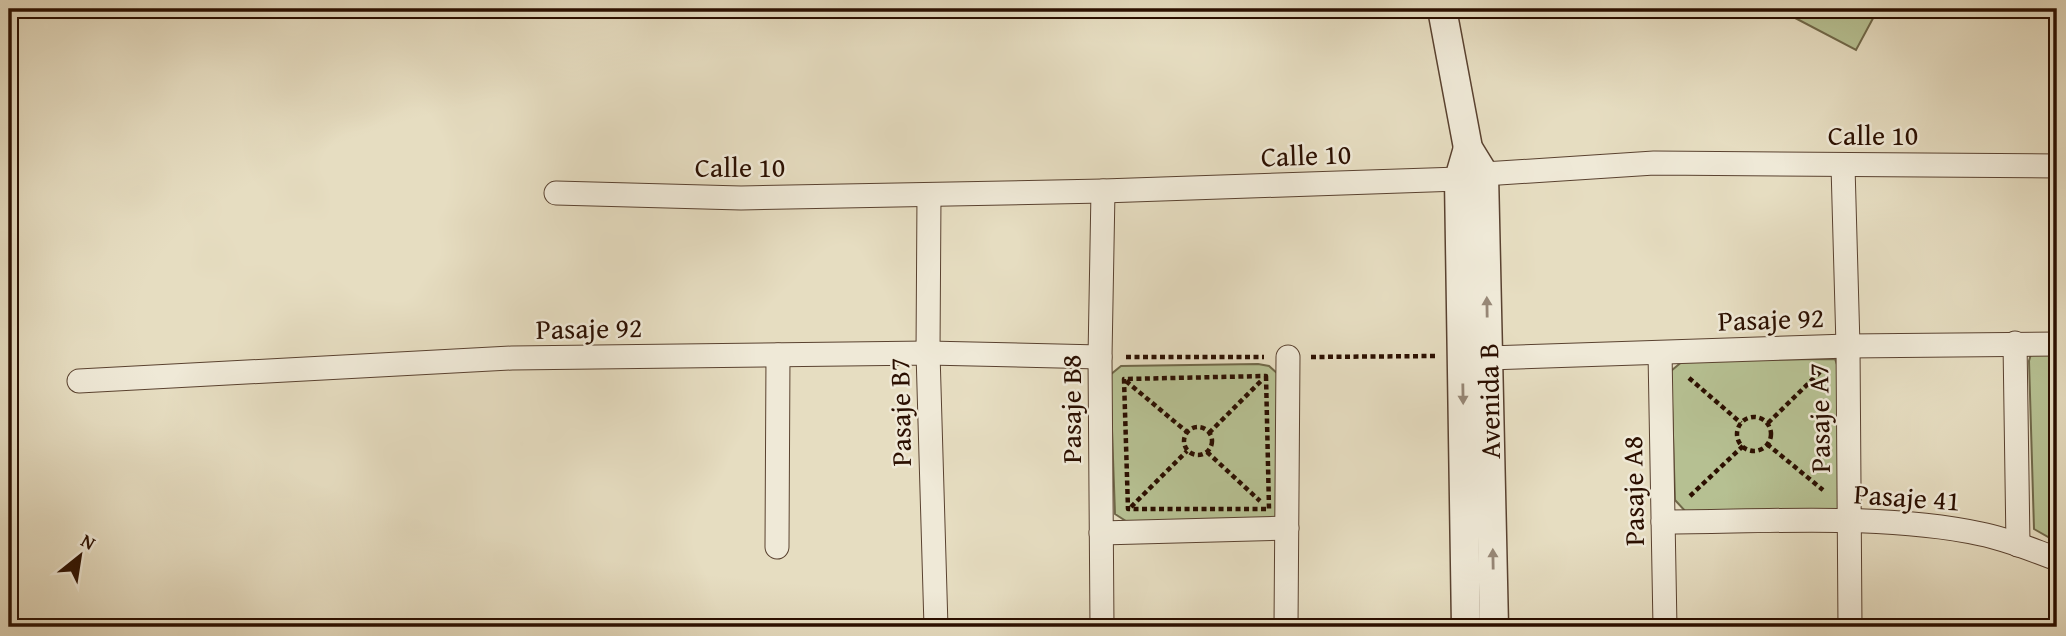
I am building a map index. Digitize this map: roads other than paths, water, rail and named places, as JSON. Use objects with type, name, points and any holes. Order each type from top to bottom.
[{"type":"street","points":[[1442,9],[1472,177]]},
{"type":"street","name":"Calle 10","points":[[556,192],[741,198],[1102,191],[1472,177],[1654,163],[2057,166]]},
{"type":"street","name":"Pasaje A7","points":[[1843,166],[1851,522],[1850,627]]},
{"type":"street","name":"Avenida B","points":[[1472,177],[1488,358],[1494,627]]},
{"type":"street","name":"Avenida B","points":[[1466,627],[1472,177]]},
{"type":"street","name":"Pasaje B8","points":[[1102,191],[1102,627]]},
{"type":"street","name":"Pasaje B7","points":[[929,195],[929,353],[936,627]]},
{"type":"street","points":[[2015,343],[2018,545]]},
{"type":"street","name":"Pasaje 92","points":[[1488,358],[1848,346],[2057,344]]},
{"type":"street","name":"Pasaje 92","points":[[79,381],[512,358],[929,353],[1100,357]]},
{"type":"street","name":"Pasaje A8","points":[[1660,353],[1665,627]]},
{"type":"street","points":[[777,547],[778,355]]},
{"type":"street","points":[[1286,627],[1288,357]]},
{"type":"street","name":"Pasaje 41","points":[[1663,522],[1851,522],[1927,525],[1982,534],[2057,559]]},
{"type":"street","points":[[1101,533],[1287,528]]}]
